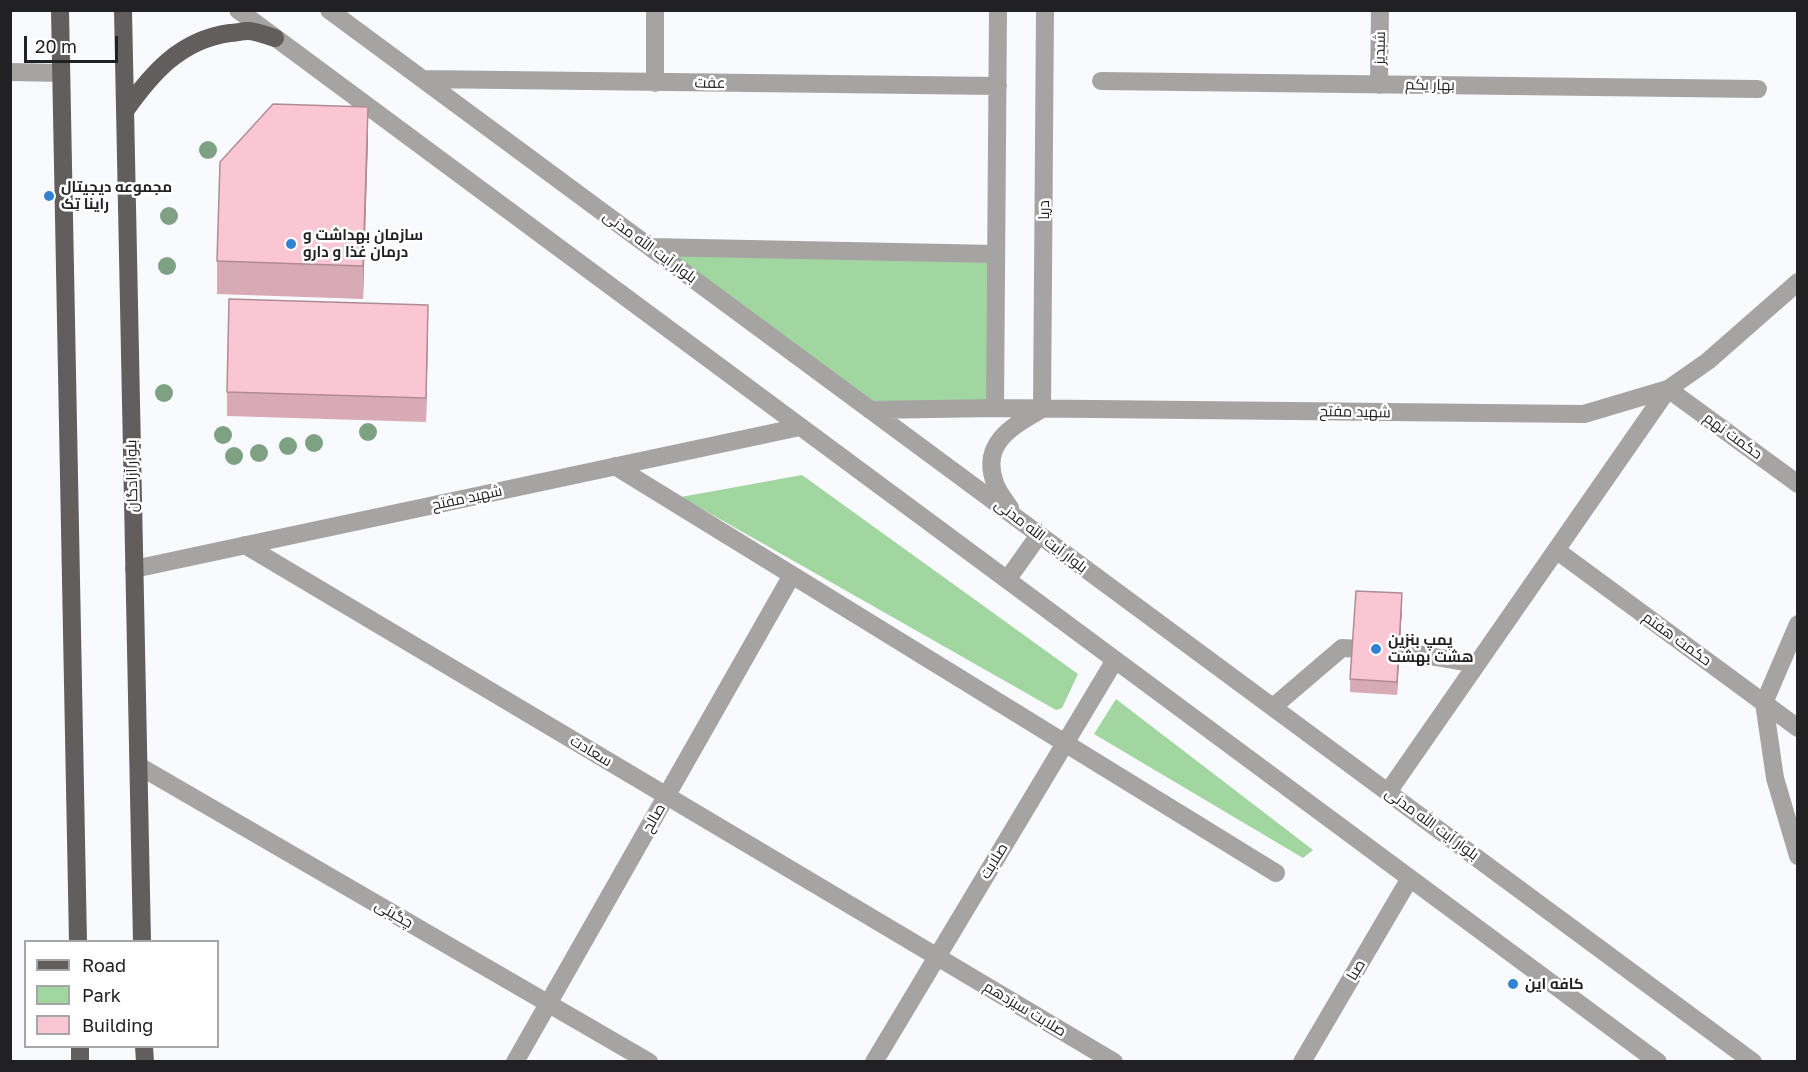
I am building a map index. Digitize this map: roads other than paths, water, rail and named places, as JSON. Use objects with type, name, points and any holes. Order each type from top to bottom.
[{"type":"main road","points":[[60,10],[78,940]]},
{"type":"main road","name":"بلوار آزادگان","points":[[123,10],[142,940]]},
{"type":"main road","points":[[125,111],[144,84],[165,62],[190,46],[218,35],[249,31],[275,38]]},
{"type":"street","points":[[238,10],[1658,1062]]},
{"type":"street","name":"بلوار آیت الله مدنی","points":[[329,10],[1753,1062]]},
{"type":"street","points":[[655,10],[655,83]]},
{"type":"street","points":[[995,408],[998,10]]},
{"type":"street","name":"دریا","points":[[1042,409],[1045,10]]},
{"type":"street","name":"شبدیز","points":[[1379,85],[1380,10]]},
{"type":"street","points":[[10,72],[61,73]]},
{"type":"street","name":"عفت","points":[[422,80],[998,86]]},
{"type":"street","name":"بهار یکم","points":[[1101,81],[1758,89]]},
{"type":"street","points":[[650,247],[996,254]]},
{"type":"street","name":"شهید مفتح","points":[[870,410],[995,408],[1584,414],[1668,389],[1708,361],[1797,282]]},
{"type":"street","points":[[1388,792],[1668,389]]},
{"type":"street","name":"حکمت نهم","points":[[1668,389],[1797,484]]},
{"type":"street","points":[[1014,516],[995,484],[992,466],[994,447],[1005,433],[1042,409]]},
{"type":"street","name":"شهید مفتح","points":[[134,569],[800,427]]},
{"type":"street","points":[[615,466],[1276,873]]},
{"type":"street","points":[[1007,580],[1039,535]]},
{"type":"street","name":"سعادت","points":[[245,545],[937,956]]},
{"type":"street","name":"حکمت هفتم","points":[[1556,549],[1797,728]]},
{"type":"street","name":"صالح","points":[[515,1062],[792,575]]},
{"type":"street","points":[[1797,624],[1764,703],[1775,778],[1797,856]]},
{"type":"street","points":[[1273,707],[1342,648],[1400,651],[1476,664]]},
{"type":"street","name":"صلابت","points":[[874,1062],[1115,660]]},
{"type":"street","name":"چگینی","points":[[139,766],[649,1062]]},
{"type":"street","name":"صبا","points":[[1302,1062],[1410,878]]},
{"type":"street","name":"صلابت سیزدهم","points":[[937,956],[1114,1062]]},
{"type":"place","name":"مجموعه دیجیتال راینا تِک","points":[[49,196]]},
{"type":"place","name":"سازمان بهداشت و درمان غذا و دارو","points":[[291,244]]},
{"type":"place","name":"پمپ بنزین هشت بهشت","points":[[1376,649]]},
{"type":"place","name":"کافه این","points":[[1513,984]]}]
